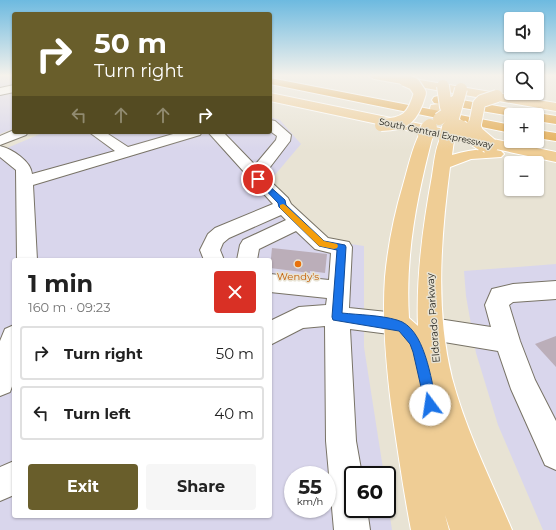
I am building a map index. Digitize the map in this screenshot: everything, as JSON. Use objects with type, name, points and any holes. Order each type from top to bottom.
[{"type":"highway","points":[[369,101],[504,128]]},
{"type":"highway","points":[[443,101],[504,111]]},
{"type":"highway","points":[[544,118],[556,120]]},
{"type":"highway","points":[[544,135],[556,137]]},
{"type":"main road","name":"South Central Expressway","points":[[286,101],[551,161]]},
{"type":"main road","points":[[401,124],[412,115],[418,101]]},
{"type":"main road","points":[[433,101],[443,113],[467,133],[482,143],[493,148],[551,161]]},
{"type":"main road","name":"Eldorado Parkway","points":[[443,101],[443,113],[447,139],[429,260],[429,291],[437,374],[457,442],[493,530]]},
{"type":"main road","name":"Eldorado Parkway","points":[[430,530],[416,464],[402,378],[396,324],[398,257],[409,147],[443,113],[452,101]]},
{"type":"main road","points":[[272,103],[356,123],[381,126],[420,120],[443,113],[468,101]]},
{"type":"main road","points":[[483,101],[479,104],[473,128],[476,134],[493,148]]},
{"type":"main road","points":[[515,101],[556,108]]},
{"type":"main road","points":[[356,123],[409,147]]},
{"type":"main road","points":[[442,165],[461,156],[478,153],[551,161]]},
{"type":"main road","points":[[402,225],[410,245],[408,268],[410,313],[414,323],[432,329]]},
{"type":"main road","points":[[396,324],[403,327],[408,333],[414,341],[418,351],[427,391],[455,493],[469,530]]},
{"type":"street","points":[[255,175],[283,140],[284,135],[272,126]]},
{"type":"street","points":[[0,141],[16,134]]},
{"type":"street","points":[[99,134],[126,152]]},
{"type":"street","points":[[24,182],[188,134]]},
{"type":"street","points":[[217,134],[282,202],[282,206],[322,244],[342,247],[337,304],[342,441],[352,530]]},
{"type":"street","points":[[0,150],[24,169],[27,258]]},
{"type":"street","points":[[213,258],[210,250],[215,239],[222,232],[275,211],[282,206]]},
{"type":"street","points":[[247,258],[250,245],[298,222]]},
{"type":"street","points":[[272,284],[396,324]]},
{"type":"street","points":[[556,290],[500,296],[497,306],[507,341],[525,389],[556,454]]},
{"type":"street","points":[[272,333],[300,318],[322,315],[337,304]]},
{"type":"street","points":[[432,329],[507,341]]},
{"type":"street","points":[[0,382],[12,343]]},
{"type":"street","points":[[0,484],[12,478]]},
{"type":"shaded area","points":[[0,101],[12,101],[12,129],[0,134]]},
{"type":"shaded area","points":[[272,118],[280,120],[301,144],[269,182],[331,241],[364,246],[364,347],[383,466],[344,466],[344,518],[390,518],[392,530],[0,530],[0,151],[40,134],[272,134]]},
{"type":"shaded area","points":[[556,264],[556,530],[543,530],[498,425],[476,353],[466,296],[464,271]]},
{"type":"building","name":"Wendy's","points":[[272,248],[327,254],[325,273],[310,271],[310,273],[272,268]]},
{"type":"building","points":[[556,336],[556,367],[535,344]]},
{"type":"slow traffic","points":[[283,206],[322,244],[334,246]]},
{"type":"place","name":"Wendy's","points":[[298,264]]},
{"type":"route","points":[[258,179],[282,202],[282,206],[322,244],[342,247],[337,317],[396,324],[403,327],[414,341],[418,351],[430,405]]}]
